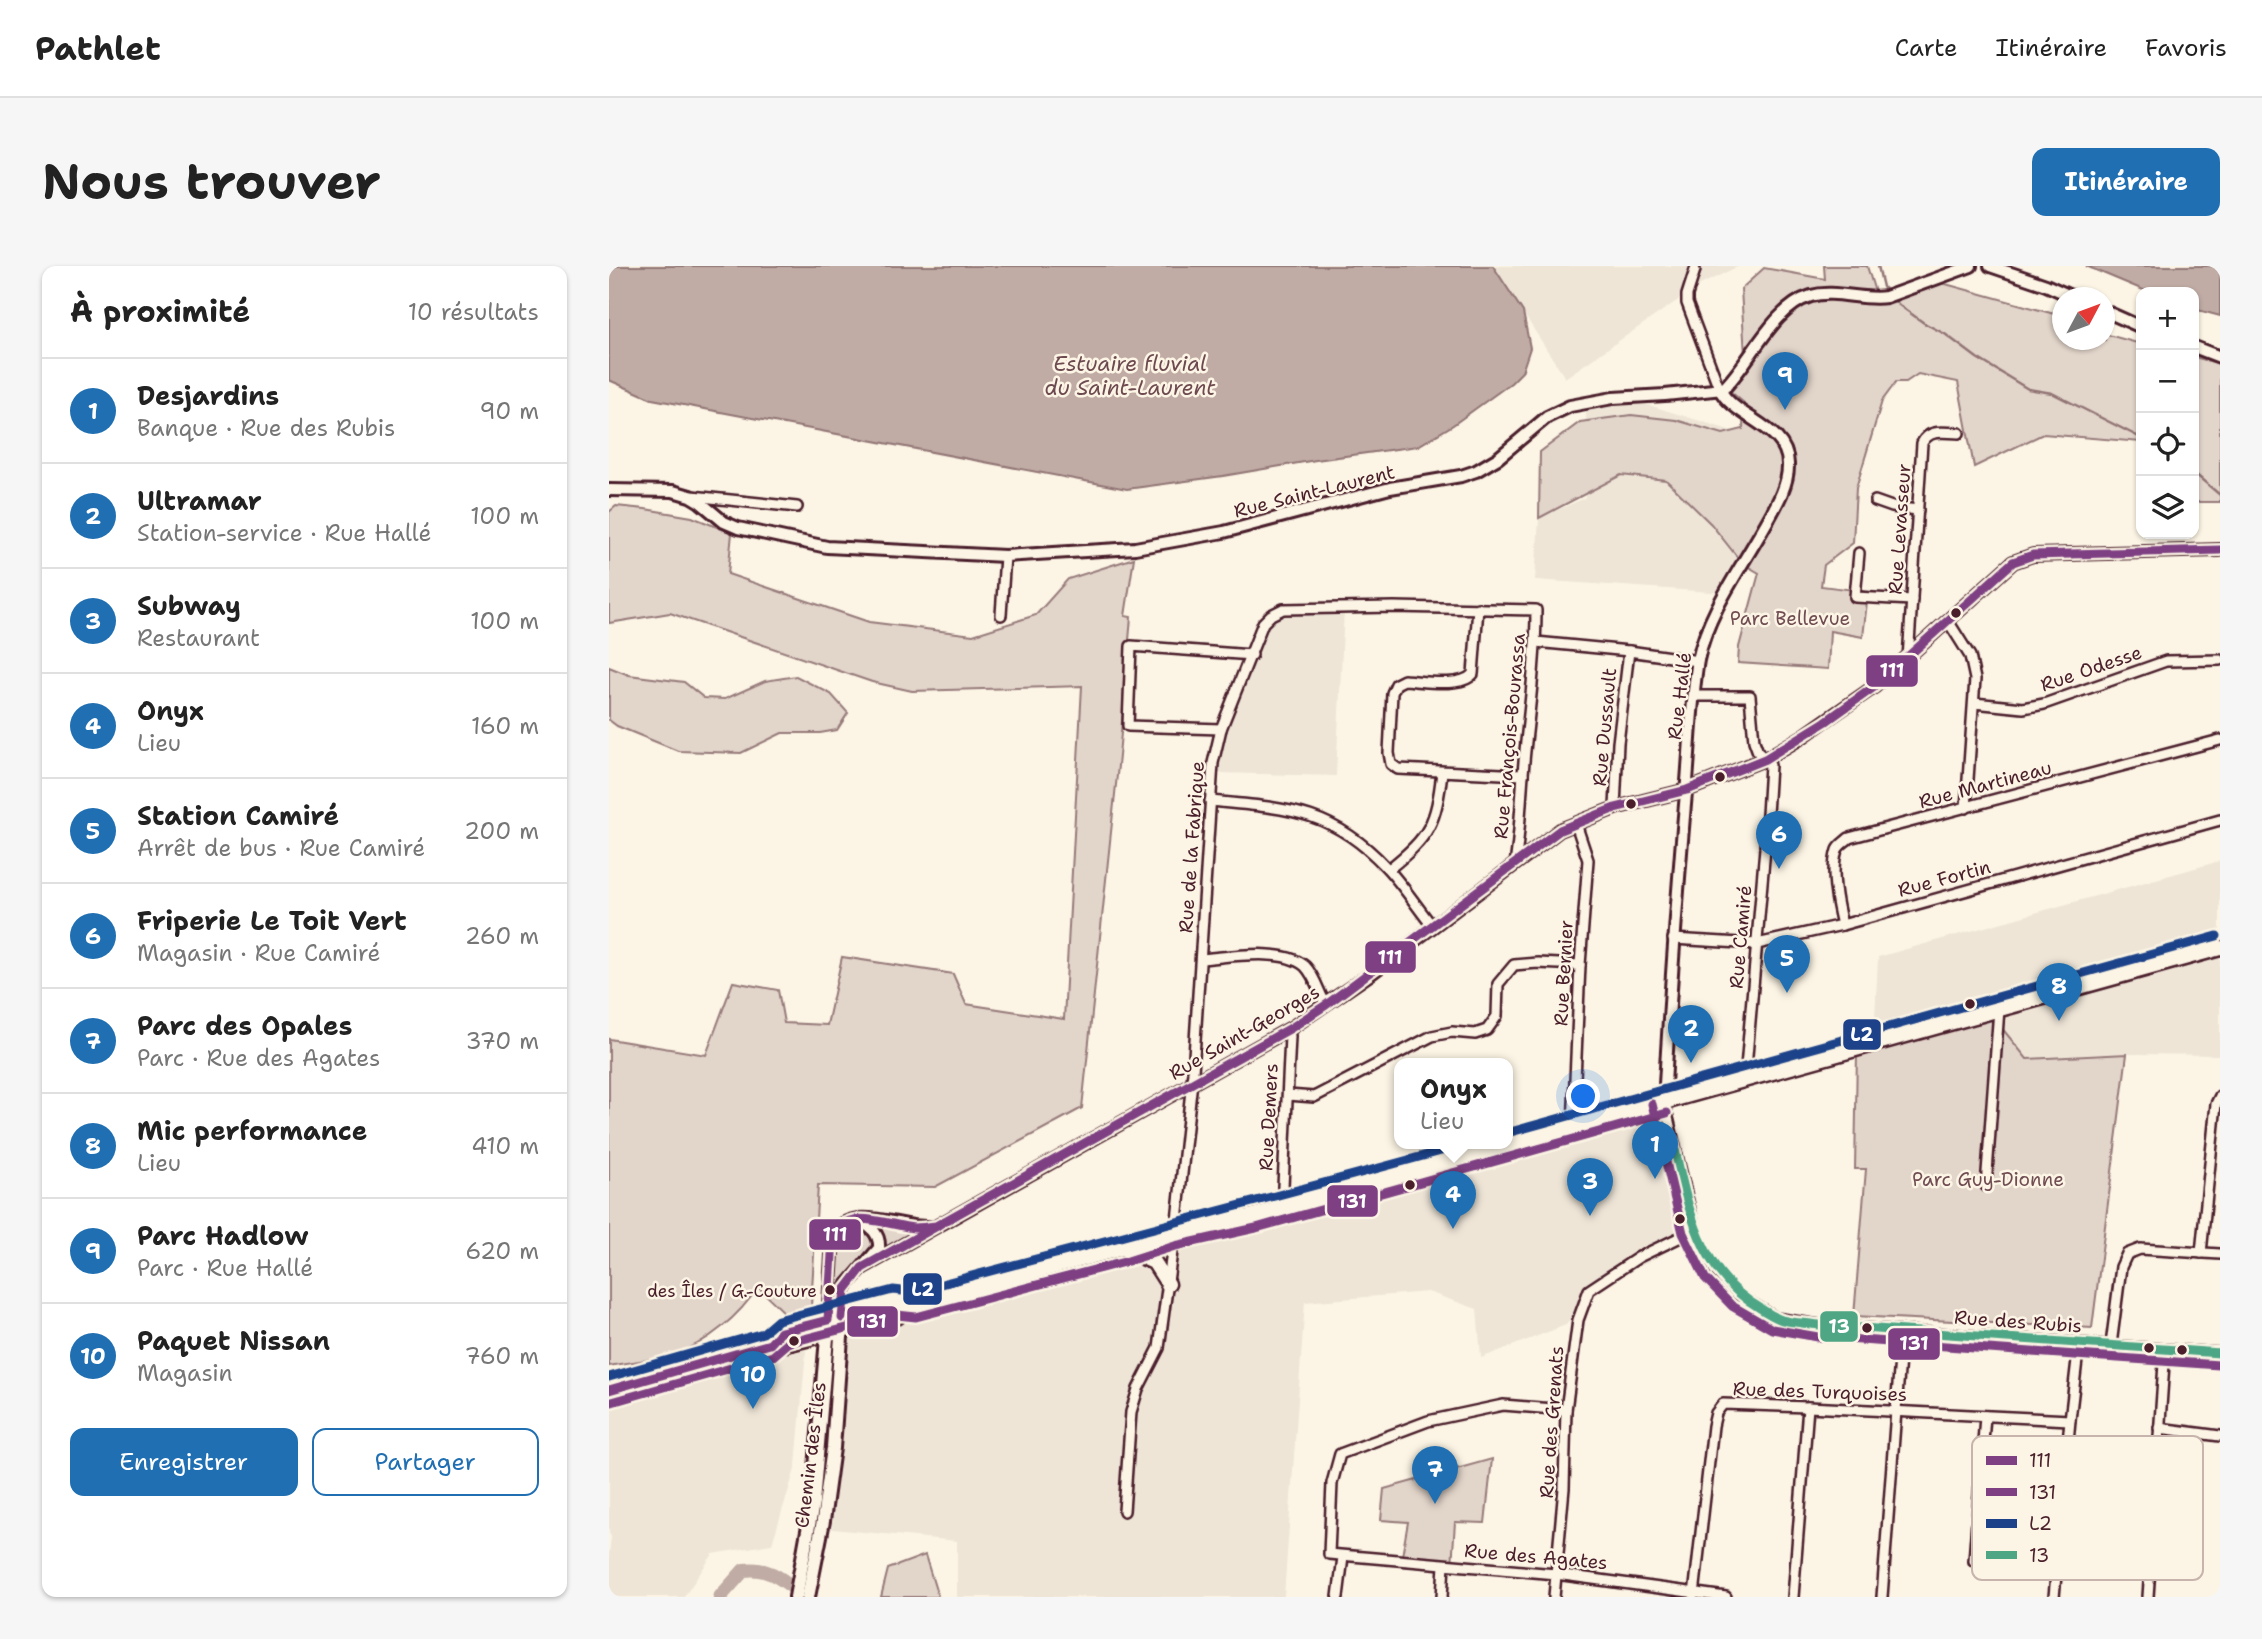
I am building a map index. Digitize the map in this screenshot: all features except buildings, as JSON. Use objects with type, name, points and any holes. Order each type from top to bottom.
[{"type":"main road","points":[[1513,1143],[2220,948]]},
{"type":"main road","points":[[609,1390],[770,1344],[786,1344],[835,1325],[898,1316],[913,1306],[1491,1149]]},
{"type":"main road","points":[[1125,1249],[1154,1262],[1168,1284]]},
{"type":"main road","name":"Chemin des Îles","points":[[808,1597],[807,1576],[814,1503],[835,1325]]},
{"type":"main road","name":"Chemin des Îles","points":[[796,1597],[807,1576]]},
{"type":"street","points":[[1719,388],[1723,389],[1733,379],[1775,321],[1793,305],[1812,296],[1840,295],[1873,299],[1886,297],[1971,266]]},
{"type":"street","points":[[1990,266],[2052,288]]},
{"type":"street","name":"Rue Hallé","points":[[1664,1101],[1673,939],[1698,661],[1717,608],[1772,513],[1789,476],[1784,447],[1774,435],[1732,404],[1719,388],[1687,303],[1695,270]]},
{"type":"street","points":[[2115,315],[2136,325]]},
{"type":"street","points":[[2199,349],[2220,357]]},
{"type":"street","name":"Rue Saint-Laurent","points":[[609,490],[667,490],[690,496],[731,526],[827,547],[1005,556],[1135,548],[1237,529],[1390,488],[1442,481],[1476,471],[1510,449],[1547,417],[1570,406],[1613,398],[1665,396],[1719,388]]},
{"type":"street","name":"Rue Levasseur","points":[[1907,659],[1922,443],[1935,432],[1959,433]]},
{"type":"street","points":[[690,496],[797,507]]},
{"type":"street","points":[[1875,501],[1892,507],[1918,510]]},
{"type":"street","name":"Rue Saint-Georges","points":[[862,1268],[1288,1029],[1326,1005],[1433,927],[1560,830],[1615,807],[1686,790],[1765,759],[1852,704],[1907,659],[2014,562],[2033,555],[2220,550]]},
{"type":"street","points":[[1859,553],[1855,597],[1912,600]]},
{"type":"street","points":[[1001,615],[1005,556]]},
{"type":"street","name":"Rue de la Fabrique","points":[[1124,1511],[1131,1412],[1137,1389],[1159,1348],[1177,1233],[1192,1084],[1213,763],[1221,729],[1263,623],[1283,609],[1394,607],[1536,610]]},
{"type":"street","points":[[1478,608],[1473,674],[1468,680],[1458,683],[1404,680],[1396,684],[1392,693],[1389,753],[1391,764],[1398,769],[1523,775]]},
{"type":"street","name":"Rue François-Bourassa","points":[[1515,864],[1536,642],[1536,610]]},
{"type":"street","points":[[1948,621],[1970,656],[1975,679],[1966,808]]},
{"type":"street","points":[[1536,642],[1698,661]]},
{"type":"street","points":[[1221,729],[1128,726],[1131,646],[1252,655]]},
{"type":"street","name":"Rue Dussault","points":[[1615,807],[1618,743],[1629,651]]},
{"type":"street","name":"Rue Odesse","points":[[1974,704],[2023,708],[2044,704],[2167,661],[2220,660]]},
{"type":"street","name":"Rue Camiré","points":[[1695,696],[1750,696],[1754,741],[1758,752],[1770,765],[1745,1079]]},
{"type":"street","name":"Rue Martineau","points":[[1842,925],[1834,894],[1837,851],[1849,838],[2220,740]]},
{"type":"street","points":[[1389,869],[1416,847],[1430,827],[1439,802],[1442,772]]},
{"type":"street","points":[[1210,801],[1271,806],[1305,814],[1340,827],[1389,869],[1433,927]]},
{"type":"street","name":"Rue Fortin","points":[[1673,939],[1757,944],[1842,925],[2220,820]]},
{"type":"street","name":"Rue Bernier","points":[[1573,1126],[1588,860],[1576,824]]},
{"type":"street","points":[[1201,959],[1261,955],[1285,957],[1304,966],[1326,1005]]},
{"type":"street","points":[[1288,1095],[1314,1097],[1432,1036],[1452,1032],[1475,1034],[1487,1030],[1497,1016],[1498,984],[1514,965],[1580,965]]},
{"type":"street","points":[[1986,1186],[1999,1009]]},
{"type":"street","name":"Rue Demers","points":[[1282,1208],[1290,1036],[1288,1029]]},
{"type":"street","points":[[2201,1253],[2216,1104],[2220,1096]]},
{"type":"street","name":"Rue des Rubis","points":[[1664,1101],[1695,1230],[1715,1271],[1739,1296],[1776,1318],[1819,1325],[2220,1353]]},
{"type":"street","points":[[835,1325],[836,1230],[851,1220],[867,1218],[915,1228],[936,1226]]},
{"type":"street","name":"Rue Saint-Georges","points":[[835,1325],[845,1290],[879,1248],[873,1230],[851,1220]]},
{"type":"street","name":"Rue des Grenats","points":[[1554,1597],[1564,1488],[1566,1409],[1578,1320],[1589,1290],[1639,1257],[1695,1230]]},
{"type":"street","points":[[2111,1345],[2121,1267],[2127,1254],[2140,1249],[2220,1254]]},
{"type":"street","points":[[1882,1597],[1902,1331]]},
{"type":"street","points":[[2068,1436],[2079,1343]]},
{"type":"street","points":[[2158,1436],[2165,1349]]},
{"type":"street","points":[[1338,1597],[1343,1557],[1329,1554],[1332,1483],[1340,1454],[1428,1421],[1503,1405],[1566,1409]]},
{"type":"street","name":"Rue des Turquoises","points":[[1694,1594],[1716,1413],[1723,1405],[1808,1406],[2070,1420]]},
{"type":"street","points":[[1793,1597],[1808,1406]]},
{"type":"street","points":[[1983,1436],[1985,1416]]},
{"type":"street","points":[[2159,1428],[2220,1436]]},
{"type":"street","name":"Rue des Agates","points":[[1343,1557],[1556,1574],[1726,1597]]},
{"type":"street","points":[[1442,1597],[1444,1565]]},
{"type":"shaded area","points":[[1493,266],[1739,266],[1700,285],[1565,378]]},
{"type":"shaded area","points":[[1623,397],[1784,447],[1788,460],[1725,593],[1535,580],[1539,518],[1585,498],[1586,403]]},
{"type":"shaded area","points":[[1283,609],[1344,610],[1336,776],[1214,773],[1227,727],[1268,624]]},
{"type":"shaded area","points":[[2220,861],[2220,1055],[2127,1054],[2027,1059],[1874,1037],[1878,957]]},
{"type":"shaded area","points":[[1656,1096],[1687,1241],[1592,1292],[1566,1325],[1481,1358],[1477,1309],[1428,1292],[1305,1302],[1284,1597],[957,1597],[957,1541],[832,1529],[850,1334],[1468,1149],[1513,1149],[1513,1136]]},
{"type":"shaded area","points":[[806,1350],[796,1466],[772,1544],[713,1554],[684,1597],[609,1597],[609,1403]]},
{"type":"green space","name":"Parc Bellevue","points":[[1824,266],[1867,266],[1875,292],[1903,291],[1942,283],[2052,313],[2052,350],[2115,350],[2115,337],[2136,343],[2136,442],[2043,434],[1974,467],[1958,382],[1918,374],[1906,382],[1896,382],[1882,401],[1856,488],[1853,543],[1824,565],[1821,586],[1912,597],[1911,605],[1867,602],[1863,637],[1830,631],[1828,669],[1738,663],[1739,647],[1759,573],[1742,563],[1711,524],[1666,480],[1621,475],[1539,518],[1540,452],[1580,422],[1631,415],[1676,420],[1723,434],[1743,429],[1744,403],[1731,392],[1746,372],[1741,289],[1764,268],[1825,279]]},
{"type":"green space","points":[[2199,358],[2220,364],[2220,502],[2199,502]]},
{"type":"green space","points":[[616,506],[692,517],[732,533],[728,574],[869,622],[973,635],[1036,615],[1068,579],[1134,558],[1125,616],[1131,617],[1119,756],[1082,1108],[935,1187],[818,1185],[811,1307],[804,1314],[790,1318],[758,1287],[732,1318],[699,1343],[666,1356],[609,1366],[609,1039],[706,1055],[733,982],[778,990],[784,1023],[827,1025],[842,957],[953,974],[966,1004],[1064,1019],[1082,686],[912,691],[872,682],[670,613],[609,623],[609,512]]},
{"type":"green space","points":[[609,667],[629,675],[684,682],[704,698],[725,699],[765,681],[796,676],[831,694],[848,713],[837,730],[782,733],[741,753],[678,751],[617,726],[609,720]]},
{"type":"green space","name":"Parc Guy-Dionne","points":[[1992,1016],[2027,1059],[2127,1054],[2092,1328],[1854,1316],[1866,1169],[1855,1169],[1857,1052]]},
{"type":"green space","points":[[844,1223],[936,1226],[876,1259],[848,1284],[830,1286],[832,1249]]},
{"type":"green space","points":[[1492,1459],[1485,1523],[1455,1522],[1452,1566],[1401,1562],[1408,1522],[1381,1520],[1384,1489]]},
{"type":"green space","points":[[925,1555],[938,1597],[881,1597],[888,1569]]},
{"type":"water","name":"Estuaire fluvial du Saint-Laurent","points":[[609,266],[1493,266],[1523,312],[1530,348],[1522,372],[1511,383],[1453,425],[1418,446],[1127,489],[652,399],[609,380]]},
{"type":"water","points":[[2086,266],[2220,266],[2220,316],[2199,310],[2199,287],[2136,287]]},
{"type":"waterway","points":[[1878,266],[1883,287],[1889,294]]},
{"type":"waterway","points":[[1893,299],[1924,323],[2028,389],[2052,393],[2136,435]]},
{"type":"waterway","points":[[2198,476],[2220,495]]},
{"type":"waterway","points":[[720,1597],[744,1570],[753,1569],[777,1576],[805,1597]]},
{"type":"transit line","name":"111","points":[[609,1390],[770,1344],[781,1332],[828,1320],[833,1238],[847,1222],[857,1219],[914,1228],[936,1226],[1291,1028],[1326,1005],[1560,830],[1615,808],[1687,790],[1765,759],[1825,722],[1874,687],[2013,562],[2033,555],[2220,550]]},
{"type":"transit line","name":"L2","points":[[1513,1131],[2217,936]]},
{"type":"transit line","name":"131","points":[[1652,1104],[1683,1233],[1705,1278],[1732,1306],[1772,1329],[1818,1337],[2219,1365]]},
{"type":"transit line","name":"131","points":[[612,1402],[773,1356],[788,1343],[897,1315],[916,1317],[1175,1246],[1256,1228],[1667,1113]]},
{"type":"transit line","name":"13","points":[[1673,1141],[1689,1208],[1705,1249],[1731,1286],[1765,1312],[1782,1320],[1819,1325],[2220,1353]]},
{"type":"transit line","name":"L2","points":[[609,1377],[763,1333],[778,1320],[893,1290],[912,1292],[1448,1149]]},
{"type":"transit line","name":"111","points":[[842,1318],[845,1290],[862,1268],[937,1226]]},
{"type":"place","name":"Parc Hadlow","points":[[1785,410]]},
{"type":"place","name":"Friperie Le Toit Vert","points":[[1779,869]]},
{"type":"place","name":"Station Camiré","points":[[1787,993]]},
{"type":"place","name":"Mic performance","points":[[2059,1021]]},
{"type":"place","name":"Ultramar","points":[[1691,1063]]},
{"type":"place","name":"Desjardins","points":[[1655,1179]]},
{"type":"place","name":"Subway","points":[[1590,1216]]},
{"type":"place","name":"Onyx","points":[[1453,1229]]},
{"type":"place","name":"des Îles / G.-Couture","points":[[830,1290]]},
{"type":"place","name":"Paquet Nissan","points":[[753,1409]]},
{"type":"place","name":"Parc des Opales","points":[[1435,1504]]}]
